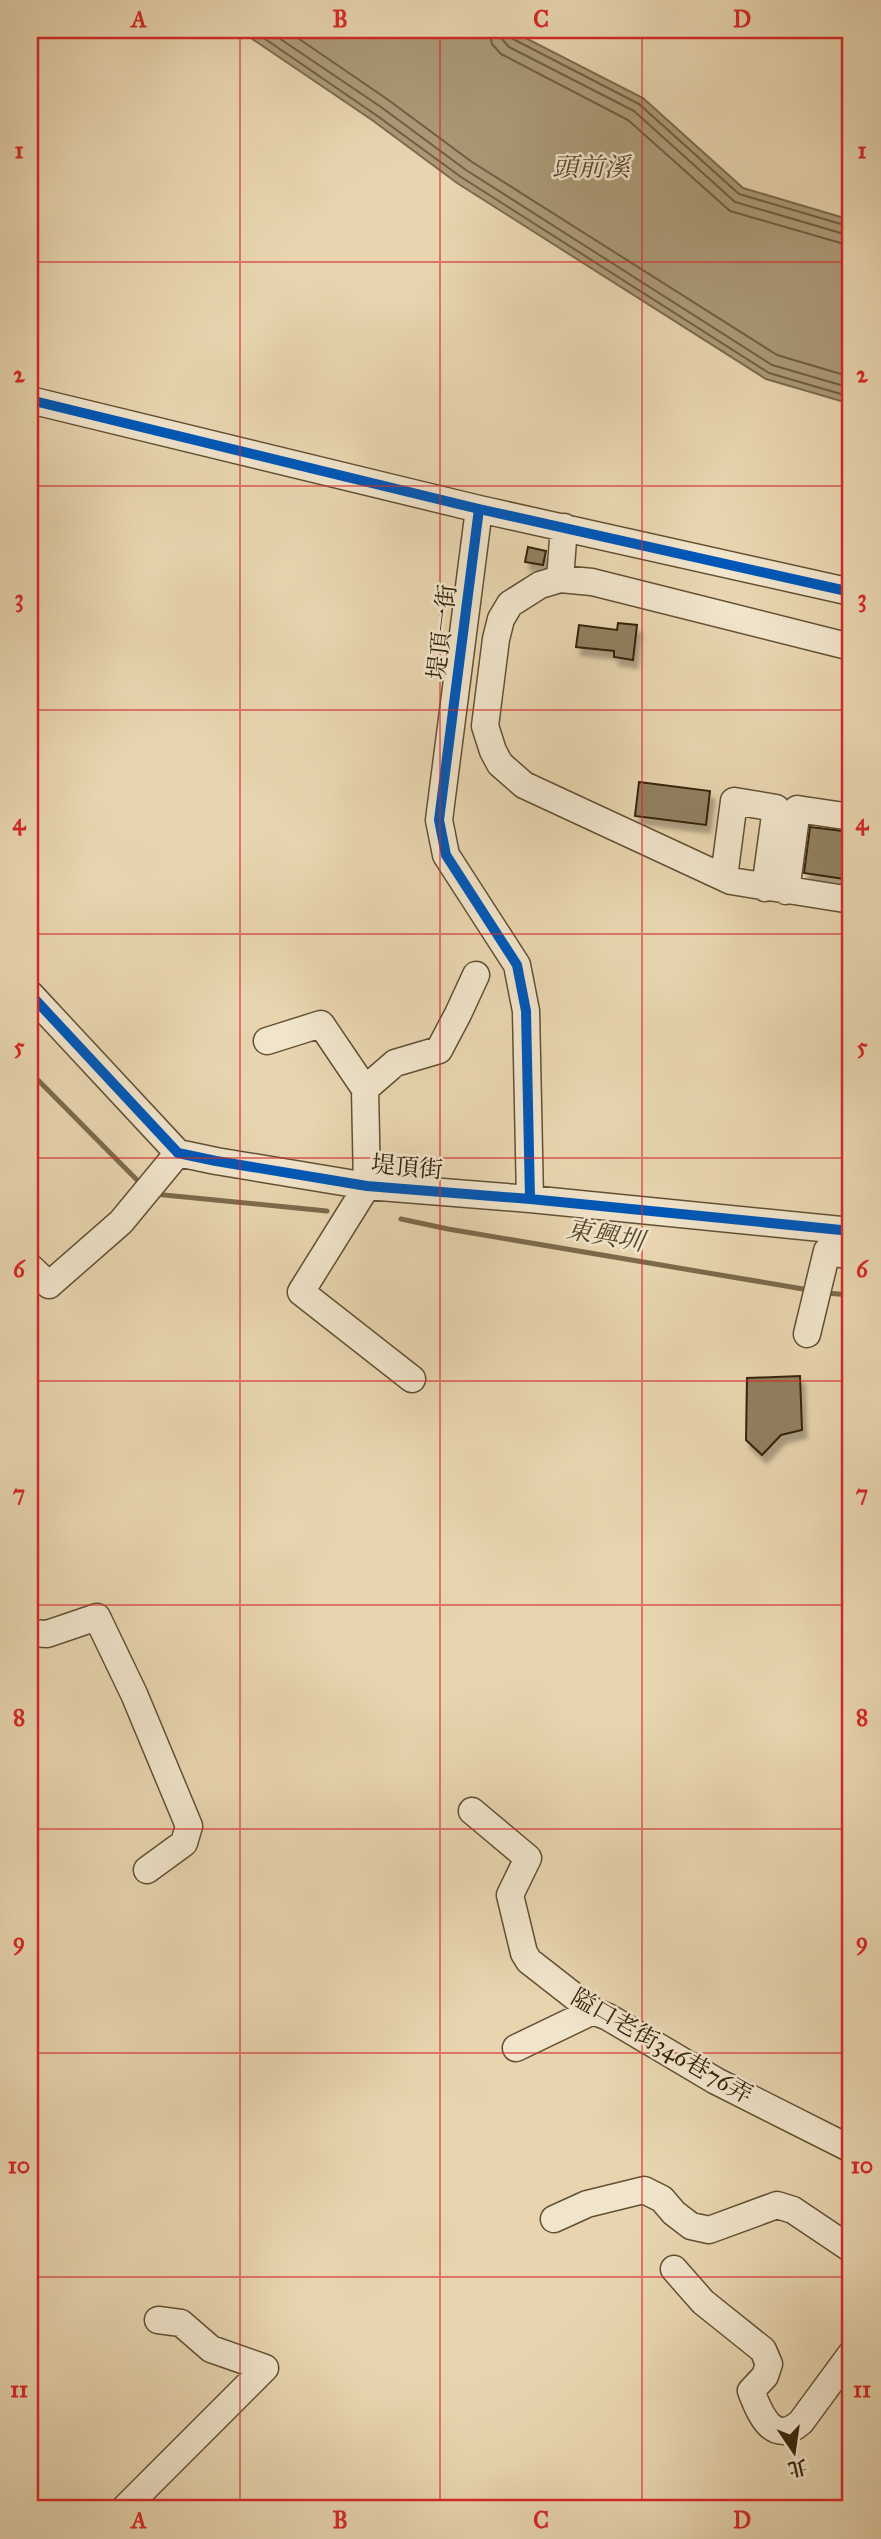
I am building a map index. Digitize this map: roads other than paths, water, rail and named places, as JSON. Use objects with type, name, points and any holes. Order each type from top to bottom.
[{"type":"street","points":[[30,400],[479,509],[851,592]]},
{"type":"street","name":"堤頂一街","points":[[479,509],[439,820],[446,855],[517,965],[526,1011],[530,1199]]},
{"type":"street","points":[[560,579],[564,527]]},
{"type":"street","points":[[851,647],[592,582],[560,579],[525,593],[510,604],[501,619],[485,726],[500,764],[524,785],[741,884],[851,901]]},
{"type":"street","points":[[724,877],[734,801],[776,808],[775,889]]},
{"type":"street","points":[[775,889],[797,809],[851,817]]},
{"type":"street","points":[[365,1089],[396,1063],[439,1051],[476,975]]},
{"type":"street","points":[[30,994],[178,1153],[121,1222],[49,1285],[30,1268]]},
{"type":"street","points":[[267,1041],[321,1024],[365,1089],[367,1186],[301,1292],[412,1379]]},
{"type":"street","name":"堤頂街","points":[[178,1153],[367,1186],[530,1199],[851,1231]]},
{"type":"street","points":[[807,1334],[828,1251],[851,1256]]},
{"type":"street","points":[[30,1631],[47,1634],[97,1617],[134,1694],[189,1826],[184,1843],[147,1870]]},
{"type":"street","name":"隘口老街346巷76弄","points":[[472,1811],[528,1858],[510,1895],[528,1961],[593,2011],[608,2017],[716,2081],[851,2149]]},
{"type":"street","points":[[516,2048],[593,2011]]},
{"type":"street","points":[[554,2219],[587,2204],[644,2190],[662,2199],[674,2213],[691,2225],[709,2230],[777,2205],[793,2210],[851,2249]]},
{"type":"street","points":[[674,2269],[703,2302],[763,2350],[769,2364],[765,2376],[751,2391],[761,2416],[771,2427],[784,2433],[791,2431],[801,2422],[851,2354]]},
{"type":"street","points":[[124,2509],[265,2368],[211,2349],[181,2323],[158,2320]]},
{"type":"water","name":"頭前溪","points":[[239,30],[510,30],[643,98],[743,188],[851,220],[851,404],[766,379],[457,183],[372,120]]},
{"type":"waterway","name":"東興圳","points":[[30,1072],[136,1179]]},
{"type":"waterway","name":"東興圳","points":[[154,1194],[327,1211]]},
{"type":"waterway","name":"東興圳","points":[[401,1219],[803,1289]]},
{"type":"waterway","name":"東興圳","points":[[826,1293],[851,1295]]}]
